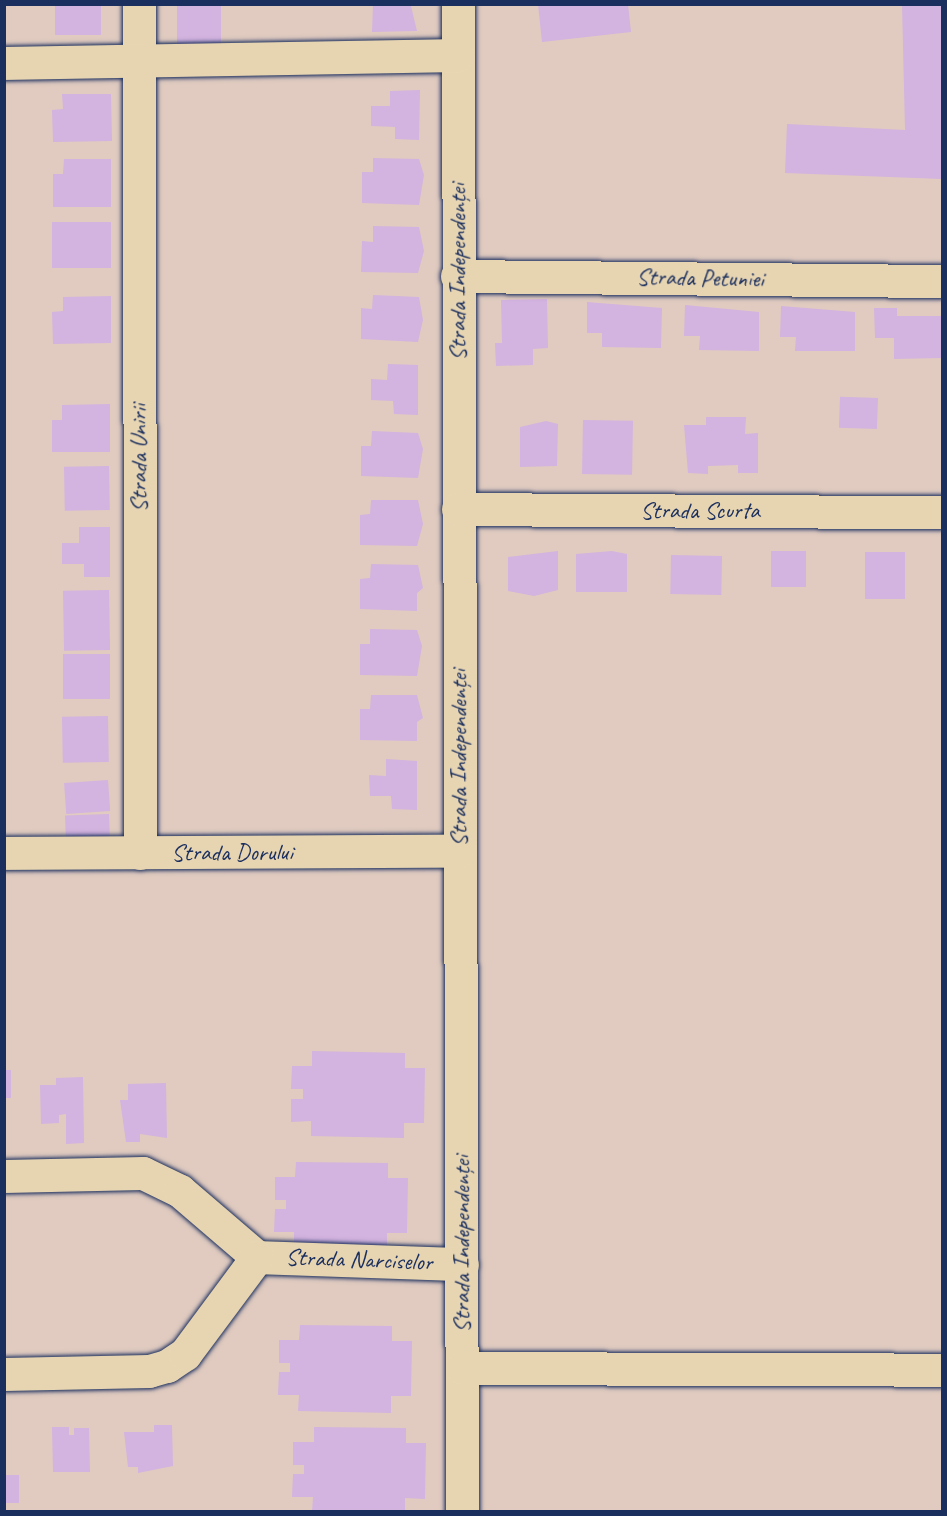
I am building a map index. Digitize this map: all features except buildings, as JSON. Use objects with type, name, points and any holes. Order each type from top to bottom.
[{"type":"street","name":"Strada Unirii","points":[[138,4],[140,853]]},
{"type":"street","name":"Strada Independenței","points":[[458,4],[462,1512]]},
{"type":"street","points":[[4,63],[458,55]]},
{"type":"street","name":"Strada Petuniei","points":[[458,276],[942,281]]},
{"type":"street","name":"Strada Scurta","points":[[458,509],[942,512]]},
{"type":"street","name":"Strada Dorului","points":[[4,853],[460,851]]},
{"type":"street","name":"Strada Narciselor","points":[[4,1176],[153,1176],[180,1191],[257,1257],[462,1264]]},
{"type":"street","name":"Strada Narciselor","points":[[4,1374],[149,1371],[166,1366],[185,1354],[257,1257]]},
{"type":"street","points":[[462,1368],[942,1370]]}]
